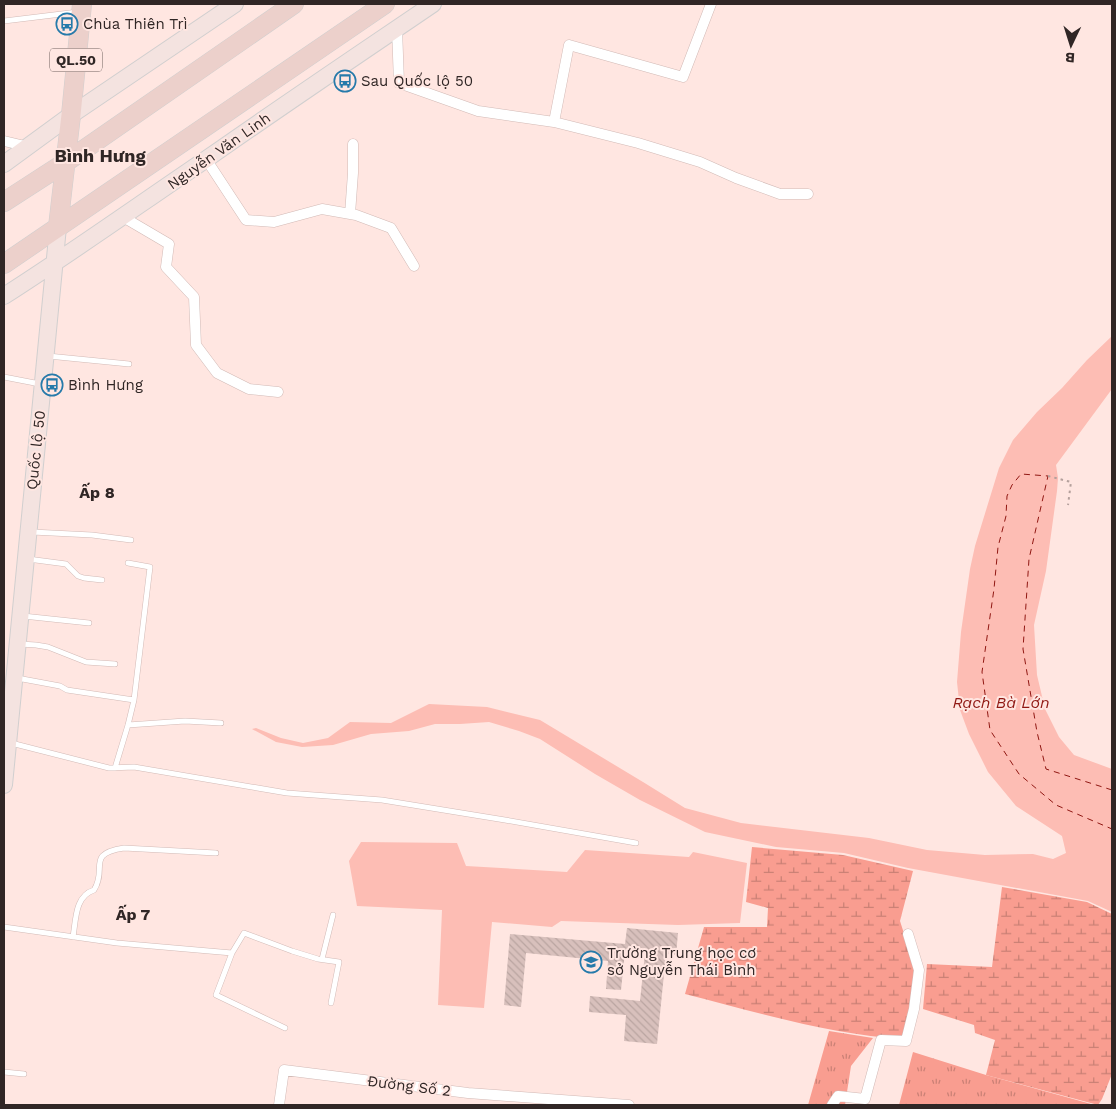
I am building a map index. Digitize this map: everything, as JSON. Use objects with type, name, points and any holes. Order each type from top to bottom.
[{"type":"highway","points":[[4,202],[66,162],[294,4]]},
{"type":"highway","name":"Nguyễn Văn Linh","points":[[4,264],[385,4]]},
{"type":"highway","name":"QL.50","points":[[71,116],[81,8]]},
{"type":"highway","name":"Quốc lộ 50","points":[[58,227],[71,116]]},
{"type":"main road","points":[[4,164],[235,4]]},
{"type":"main road","name":"Nguyễn Văn Linh","points":[[4,296],[54,264],[433,4]]},
{"type":"main road","name":"Quốc lộ 50","points":[[4,785],[6,742],[58,227]]},
{"type":"street","points":[[554,122],[569,45],[683,77],[711,4]]},
{"type":"street","points":[[397,28],[399,83],[478,111],[554,122],[638,143],[700,162],[780,194],[808,194]]},
{"type":"street","points":[[4,141],[29,147]]},
{"type":"street","points":[[350,214],[353,183],[353,144]]},
{"type":"street","points":[[206,159],[246,220],[274,222],[322,209],[350,214],[391,228],[414,266]]},
{"type":"street","points":[[123,217],[170,244],[166,268],[194,297],[196,345],[217,373],[249,389],[278,392]]},
{"type":"street","points":[[832,1105],[838,1096],[865,1099],[881,1040],[906,1041],[914,1009],[919,970],[908,934]]},
{"type":"street","name":"Đường Số 2","points":[[280,1105],[284,1070],[540,1102],[629,1105]]},
{"type":"lane","points":[[4,22],[81,8]]},
{"type":"lane","points":[[46,355],[129,364]]},
{"type":"lane","points":[[4,377],[42,385]]},
{"type":"lane","points":[[28,532],[92,535],[131,540]]},
{"type":"lane","points":[[25,559],[66,564],[78,576],[102,580]]},
{"type":"lane","points":[[115,768],[134,700],[150,567],[128,563]]},
{"type":"lane","points":[[20,616],[89,623]]},
{"type":"lane","points":[[17,644],[48,647],[86,662],[116,664]]},
{"type":"lane","points":[[14,677],[60,686],[67,690],[134,700]]},
{"type":"lane","points":[[128,725],[185,721],[221,723]]},
{"type":"lane","points":[[6,742],[109,768],[134,767],[287,793],[382,800],[636,843]]},
{"type":"lane","points":[[73,937],[78,904],[82,897],[94,890],[97,885],[100,860],[110,850],[124,848],[216,853]]},
{"type":"lane","points":[[322,959],[333,916]]},
{"type":"lane","points":[[4,927],[117,943],[232,953]]},
{"type":"lane","points":[[285,1028],[216,995],[232,953],[244,933],[292,951],[340,962],[331,1003]]},
{"type":"lane","points":[[4,1072],[24,1074]]},
{"type":"path","points":[[1048,476],[1071,482],[1068,505]]},
{"type":"green space","points":[[752,847],[843,855],[913,871],[900,921],[916,971],[904,1039],[877,1037],[821,1028],[685,994],[704,927],[767,927],[768,908],[746,902]]},
{"type":"green space","points":[[1002,887],[1087,902],[1112,914],[1112,1074],[1098,1105],[986,1075],[995,1040],[975,1033],[974,1025],[923,1009],[927,964],[992,967]]},
{"type":"green space","points":[[829,1031],[873,1038],[851,1066],[845,1105],[808,1105]]},
{"type":"green space","points":[[913,1052],[986,1075],[1095,1105],[899,1105]]},
{"type":"water","name":"Rạch Bà Lớn","points":[[1112,336],[1112,389],[1056,465],[1057,491],[1046,571],[1034,625],[1037,675],[1045,709],[1059,737],[1074,755],[1112,769],[1112,912],[1088,901],[908,868],[844,853],[776,847],[705,832],[640,800],[540,739],[489,722],[435,724],[409,731],[371,734],[333,745],[302,747],[276,742],[252,729],[256,728],[281,738],[303,743],[328,738],[350,722],[391,723],[429,704],[487,707],[540,720],[685,808],[741,823],[869,838],[927,850],[985,855],[1033,854],[1053,859],[1066,853],[1062,836],[1016,806],[988,772],[969,734],[960,710],[957,682],[961,632],[975,546],[999,468],[1013,440],[1037,412]]},
{"type":"water","points":[[361,842],[457,843],[466,866],[567,872],[585,850],[689,857],[693,852],[747,863],[740,923],[678,925],[561,921],[552,927],[492,922],[484,1008],[438,1005],[442,910],[357,906],[349,861]]},
{"type":"building","points":[[627,928],[678,933],[676,955],[666,954],[657,1044],[624,1041],[626,1015],[589,1012],[590,996],[640,1001],[645,953],[625,951],[621,990],[606,989],[608,961],[526,953],[521,1007],[504,1005],[510,934],[625,944]]},
{"type":"ferry route","points":[[1112,790],[1046,769],[1037,732],[1023,649],[1029,559],[1048,476],[1021,474],[1012,485],[1007,496],[1006,516],[998,547],[982,672],[990,730],[1019,774],[1056,805],[1112,829]]},
{"type":"place","name":"Chùa Thiên Trì","points":[[67,24]]},
{"type":"place","name":"Sau Quốc lộ 50","points":[[345,81]]},
{"type":"place","name":"Bình Hưng","points":[[52,385]]},
{"type":"place","name":"Trường Trung học cơ sở Nguyễn Thái Bình","points":[[591,962]]},
{"type":"district","name":"Bình Hưng","points":[[100,156]]},
{"type":"district","name":"Ấp 8","points":[[97,492]]},
{"type":"district","name":"Ấp 7","points":[[133,914]]}]
